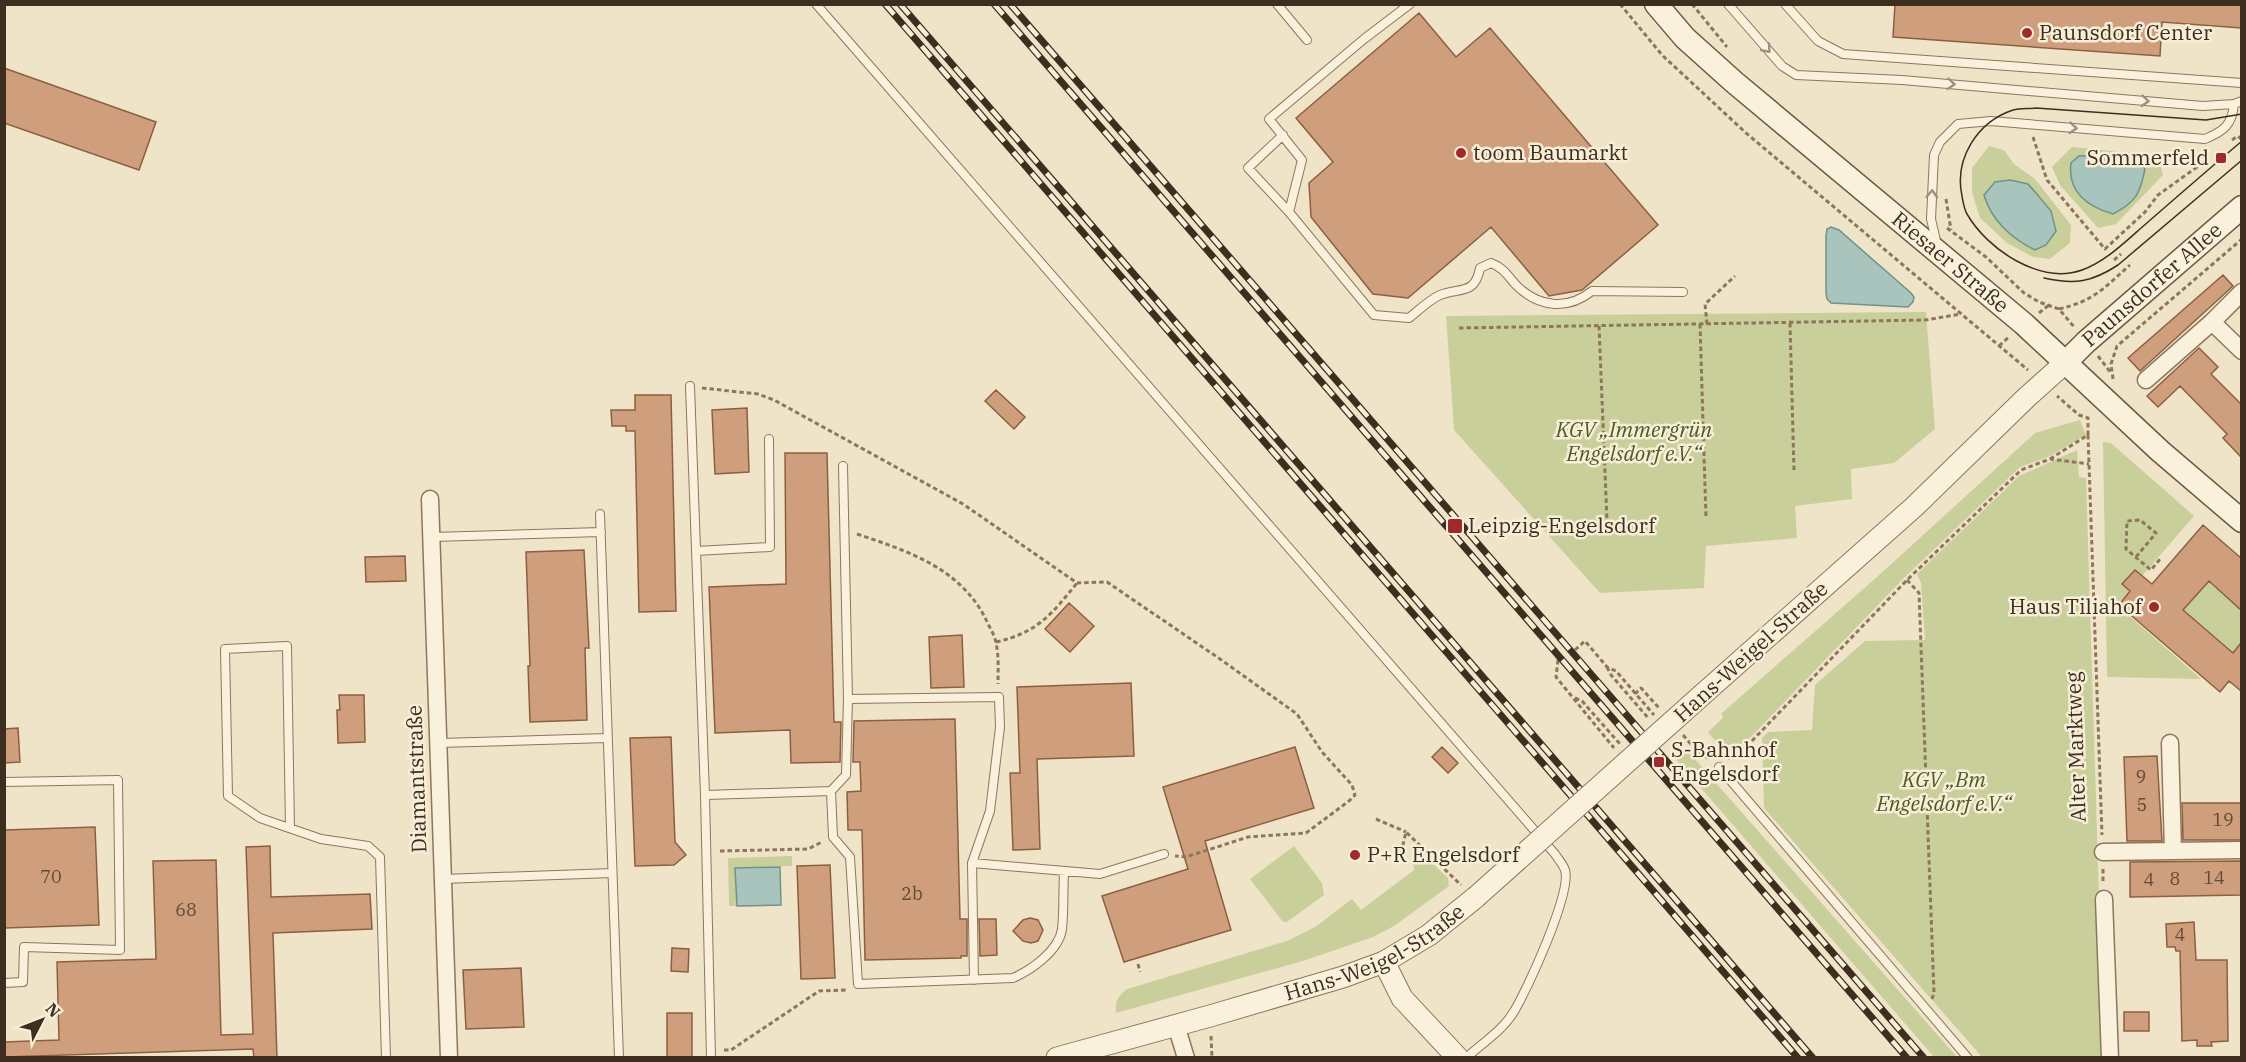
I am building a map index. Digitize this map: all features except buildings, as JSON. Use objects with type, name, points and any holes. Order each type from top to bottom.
[{"type":"main road","name":"Riesaer Straße","points":[[1656,4],[1685,38],[1734,82],[2024,324],[2160,451],[2241,521]]},
{"type":"main road","name":"Paunsdorfer Allee","points":[[2065,363],[2241,207]]},
{"type":"street","points":[[2146,380],[2212,322],[2241,292]]},
{"type":"street","points":[[2212,322],[2241,351]]},
{"type":"street","name":"Hans-Weigel-Straße","points":[[1057,1058],[1332,980],[1384,962],[1429,935],[1475,898],[1914,507],[2041,383],[2065,363]]},
{"type":"street","name":"Diamantstraße","points":[[430,498],[449,1058]]},
{"type":"street","points":[[2170,743],[2173,851]]},
{"type":"street","points":[[2103,852],[2241,850]]},
{"type":"street","points":[[2104,899],[2110,1058]]},
{"type":"street","points":[[1384,962],[1402,998],[1458,1058]]},
{"type":"street","points":[[1176,1025],[1186,1058]]},
{"type":"lane","points":[[816,4],[1555,854],[1565,871],[1563,892],[1533,973],[1513,1013],[1466,1058]]},
{"type":"lane","points":[[1277,4],[1307,40]]},
{"type":"lane","points":[[1289,212],[1302,160],[1269,119],[1364,39],[1410,4]]},
{"type":"lane","points":[[1728,4],[1782,66],[1797,75],[1902,80],[2204,106],[2238,102],[2233,117],[2221,133],[2205,139],[1971,121],[1958,124],[1940,142],[1934,155],[1931,219],[1938,252]]},
{"type":"lane","points":[[1785,4],[1818,41],[1843,54],[2241,83]]},
{"type":"lane","points":[[1283,135],[1248,168],[1289,212],[1374,315],[1409,318],[1433,298],[1442,294],[1463,291],[1472,286],[1479,276],[1480,268],[1491,264],[1502,267],[1516,285],[1546,304],[1564,305],[1582,299],[1592,291],[1683,292]]},
{"type":"lane","points":[[690,386],[705,795],[710,1054]]},
{"type":"lane","points":[[696,551],[770,547],[769,439]]},
{"type":"lane","points":[[843,466],[848,699],[846,775],[831,791],[832,837],[850,857],[858,984],[1013,978],[1032,969],[1048,953],[1062,932],[1064,872]]},
{"type":"lane","points":[[600,514],[619,1058]]},
{"type":"lane","points":[[432,537],[601,532]]},
{"type":"lane","points":[[290,828],[287,646],[225,648],[228,796],[260,818],[321,839],[368,846],[380,857],[386,1058]]},
{"type":"lane","points":[[848,699],[999,698],[1000,727],[990,811],[972,863],[974,980]]},
{"type":"lane","points":[[439,743],[608,738]]},
{"type":"lane","points":[[1719,767],[1968,1058]]},
{"type":"lane","points":[[4,782],[118,780],[120,950],[24,947],[23,982],[4,983]]},
{"type":"lane","points":[[705,795],[831,791]]},
{"type":"lane","points":[[972,863],[1100,874],[1164,854]]},
{"type":"lane","points":[[443,879],[612,873]]},
{"type":"path","points":[[1620,4],[1662,55],[1746,134],[2015,358]]},
{"type":"path","points":[[2032,125],[2047,180],[2105,249],[2145,212],[2157,195],[2197,167],[2201,161],[2204,146]]},
{"type":"path","points":[[2226,144],[2238,136],[2241,140]]},
{"type":"path","points":[[2024,138],[2044,140]]},
{"type":"path","points":[[2201,152],[2213,150]]},
{"type":"path","points":[[1946,195],[1951,230]]},
{"type":"path","points":[[1931,219],[1951,230],[1986,256],[2024,293],[2039,302],[2059,309],[2079,304],[2099,293],[2130,265]]},
{"type":"path","points":[[2114,378],[2111,373],[2111,364],[2118,346],[2241,239]]},
{"type":"path","points":[[2114,260],[2121,254]]},
{"type":"path","points":[[1707,324],[1705,304],[1735,276]]},
{"type":"path","points":[[1958,309],[1962,314]]},
{"type":"path","points":[[1459,328],[1926,320],[1962,314]]},
{"type":"path","points":[[1790,322],[1794,471]]},
{"type":"path","points":[[1700,324],[1706,518]]},
{"type":"path","points":[[1599,326],[1607,521]]},
{"type":"path","points":[[1719,767],[1748,745],[1907,580],[2021,470],[2050,459],[2088,435],[2088,418],[2079,415],[2041,383]]},
{"type":"path","points":[[690,386],[758,394],[774,400],[963,504],[1077,583],[1107,582],[1297,714],[1322,752],[1352,785],[1355,795],[1306,833],[1248,837],[1186,857],[1164,854]]},
{"type":"path","name":"Alter Marktweg","points":[[2088,435],[2104,899]]},
{"type":"path","points":[[2050,459],[2089,464]]},
{"type":"path","points":[[2136,557],[2156,533],[2140,520],[2127,521],[2126,549],[2151,570],[2160,559]]},
{"type":"path","points":[[844,530],[899,548],[931,563],[961,583],[981,606],[996,642],[999,698]]},
{"type":"path","points":[[1907,580],[1919,593],[1934,993],[1931,1002],[1925,1007]]},
{"type":"path","points":[[996,642],[1017,637],[1037,627],[1077,583]]},
{"type":"path","points":[[1575,651],[1585,641],[1642,711]]},
{"type":"path","points":[[1558,660],[1556,677],[1573,697],[1577,706],[1604,736]]},
{"type":"path","points":[[1606,667],[1616,671],[1643,702]]},
{"type":"path","points":[[1573,697],[1582,701],[1613,737]]},
{"type":"path","points":[[1376,819],[1406,832],[1475,898]]},
{"type":"path","points":[[1401,852],[1406,832]]},
{"type":"path","points":[[706,852],[808,849],[832,837]]},
{"type":"path","points":[[1138,964],[1140,972]]},
{"type":"path","points":[[710,1054],[731,1050],[819,991],[848,990],[858,984]]},
{"type":"green space","points":[[1989,146],[2004,150],[2014,164],[2035,179],[2071,225],[2070,243],[2050,259],[2033,257],[2007,243],[1980,218],[1972,192],[1972,168]]},
{"type":"green space","points":[[2072,147],[2133,153],[2159,161],[2163,175],[2116,224],[2098,228],[2060,185],[2052,167]]},
{"type":"green space","name":"KGV „Immergrün Engelsdorf e.V.“","points":[[1926,312],[1935,429],[1894,463],[1851,469],[1852,499],[1795,506],[1797,538],[1706,546],[1704,588],[1600,593],[1454,430],[1446,316]]},
{"type":"green space","points":[[2080,420],[2086,435],[2048,457],[2020,467],[1904,578],[1747,741],[1725,753],[1708,732],[1723,718],[1722,713],[1877,577],[2035,433]]},
{"type":"green space","points":[[2103,442],[2111,443],[2194,516],[2117,605],[2201,679],[2107,677]]},
{"type":"green space","name":"KGV „Bm Engelsdorf e.V.“","points":[[2077,450],[2079,477],[2086,478],[2104,1057],[1982,1057],[1764,808],[1762,738],[1768,732],[1812,730],[1815,685],[1865,641],[1925,640],[1921,583],[1917,574],[2019,476]]},
{"type":"green space","points":[[2196,570],[2241,610],[2241,643],[2223,664],[2220,641],[2195,620],[2175,619],[2195,597]]},
{"type":"green space","points":[[1686,749],[1957,1057],[1934,1057],[1675,758]]},
{"type":"green space","points":[[1294,846],[1322,883],[1324,895],[1287,922],[1283,922],[1250,879]]},
{"type":"green space","points":[[1416,848],[1448,878],[1449,886],[1394,926],[1373,937],[1303,961],[1116,1013],[1118,999],[1127,989],[1287,941],[1315,927],[1352,899],[1361,910],[1414,870],[1412,855]]},
{"type":"green space","points":[[792,856],[792,866],[735,868],[737,906],[729,906],[728,858]]},
{"type":"water","points":[[2079,156],[2130,158],[2145,169],[2136,196],[2113,214],[2095,207],[2081,197],[2072,182],[2071,163]]},
{"type":"water","points":[[2010,180],[2028,184],[2051,211],[2056,231],[2046,245],[2035,250],[2004,228],[1987,204],[1984,195],[1995,182]]},
{"type":"water","points":[[1831,227],[1839,230],[1911,293],[1914,297],[1913,302],[1908,307],[1831,303],[1826,293],[1826,236],[1827,229]]},
{"type":"water","points":[[780,867],[781,905],[737,906],[735,868]]},
{"type":"tram line","points":[[2242,114],[2206,120],[2036,108],[2013,110],[1989,123],[1971,144],[1965,156],[1960,182],[1964,205],[1967,214],[1988,240],[2016,261],[2049,272],[2066,273],[2082,270],[2117,249],[2242,141]]},
{"type":"tram line","points":[[2044,278],[2083,281],[2109,271],[2242,160]]},
{"type":"railway","points":[[885,4],[1798,1058]]},
{"type":"railway","points":[[900,4],[1813,1058]]},
{"type":"railway","points":[[994,4],[1907,1058]]},
{"type":"railway","points":[[1010,4],[1924,1058]]},
{"type":"place","name":"Paunsdorf Center","points":[[2027,33]]},
{"type":"place","name":"toom Baumarkt","points":[[1461,153]]},
{"type":"place","name":"Sommerfeld","points":[[2221,158]]},
{"type":"place","name":"Leipzig-Engelsdorf","points":[[1455,526]]},
{"type":"place","name":"Haus Tiliahof","points":[[2154,607]]},
{"type":"place","name":"S-Bahnhof Engelsdorf","points":[[1659,762]]},
{"type":"place","name":"P+R Engelsdorf","points":[[1355,855]]}]
